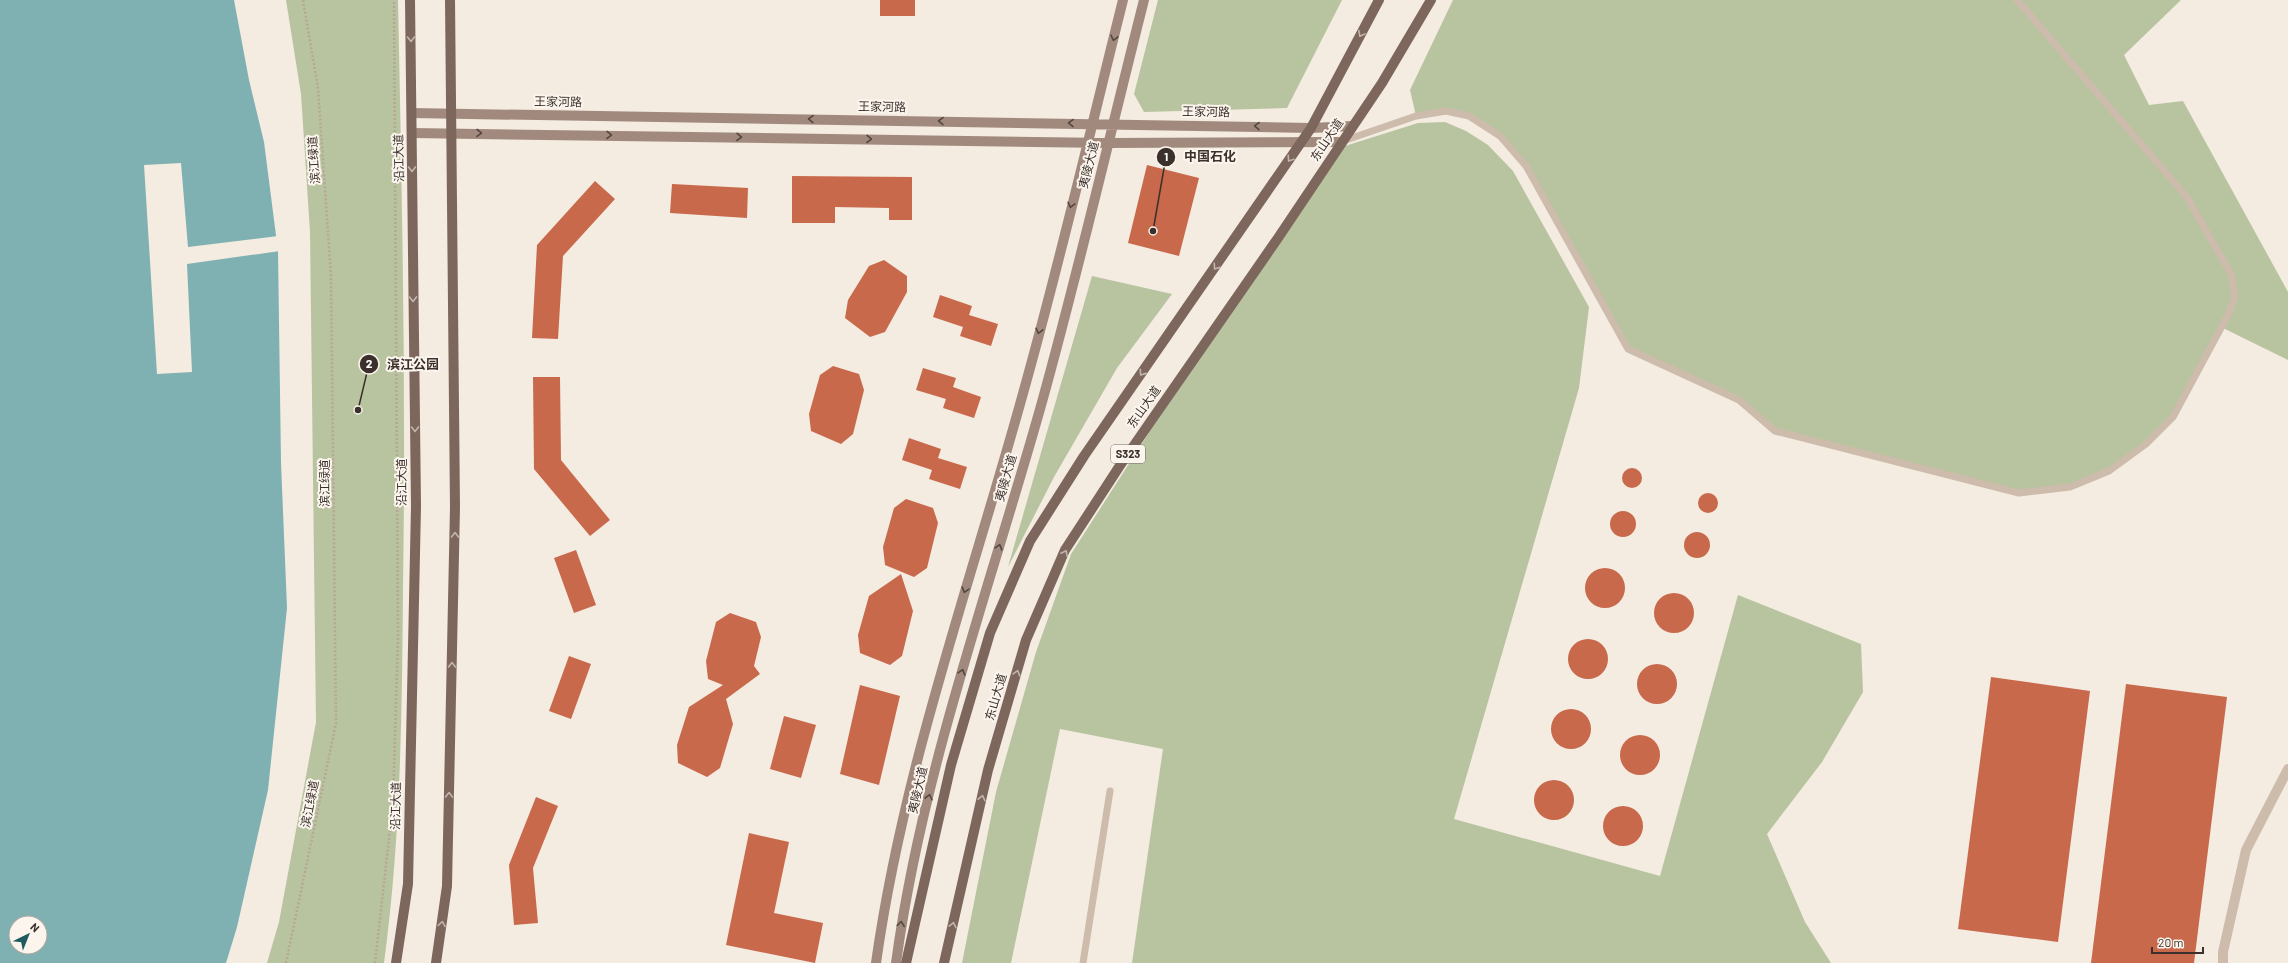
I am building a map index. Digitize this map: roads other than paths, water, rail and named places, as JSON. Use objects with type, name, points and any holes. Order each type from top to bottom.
[{"type":"main road","name":"沿江大道","points":[[396,963],[408,884],[415,522],[410,0]]},
{"type":"main road","points":[[436,963],[447,886],[455,507],[450,0]]},
{"type":"main road","name":"夷陵大道","points":[[876,963],[885,897],[928,715],[1023,396],[1123,0]]},
{"type":"main road","name":"夷陵大道","points":[[896,963],[904,900],[948,721],[1042,401],[1144,0]]},
{"type":"main road","name":"东山大道","points":[[906,963],[951,765],[990,633],[1030,541],[1084,456],[1311,128],[1380,0]]},
{"type":"main road","name":"东山大道","points":[[944,963],[988,770],[1024,647],[1065,550],[1119,467],[1278,238],[1382,83],[1431,0]]},
{"type":"main road","name":"王家河路","points":[[412,113],[1311,128],[1352,126]]},
{"type":"main road","points":[[412,133],[452,132],[1108,143],[1341,142]]},
{"type":"street","points":[[2223,963],[2223,952],[2246,850],[2288,768]]},
{"type":"lane","points":[[1341,142],[1416,116],[1446,111],[1469,116],[1500,136],[1526,166],[1628,349],[1739,400],[1775,431],[2019,493],[2070,486],[2109,471],[2146,444],[2172,417],[2229,312],[2235,296],[2231,274],[2186,196],[2017,0]]},
{"type":"lane","points":[[1083,963],[1110,791]]},
{"type":"water","points":[[0,0],[234,0],[249,80],[264,142],[278,251],[281,463],[287,608],[268,790],[237,927],[226,963],[0,963]]},
{"type":"place","name":"中国石化","points":[[1153,231]]},
{"type":"place","name":"滨江公园","points":[[358,410]]}]
